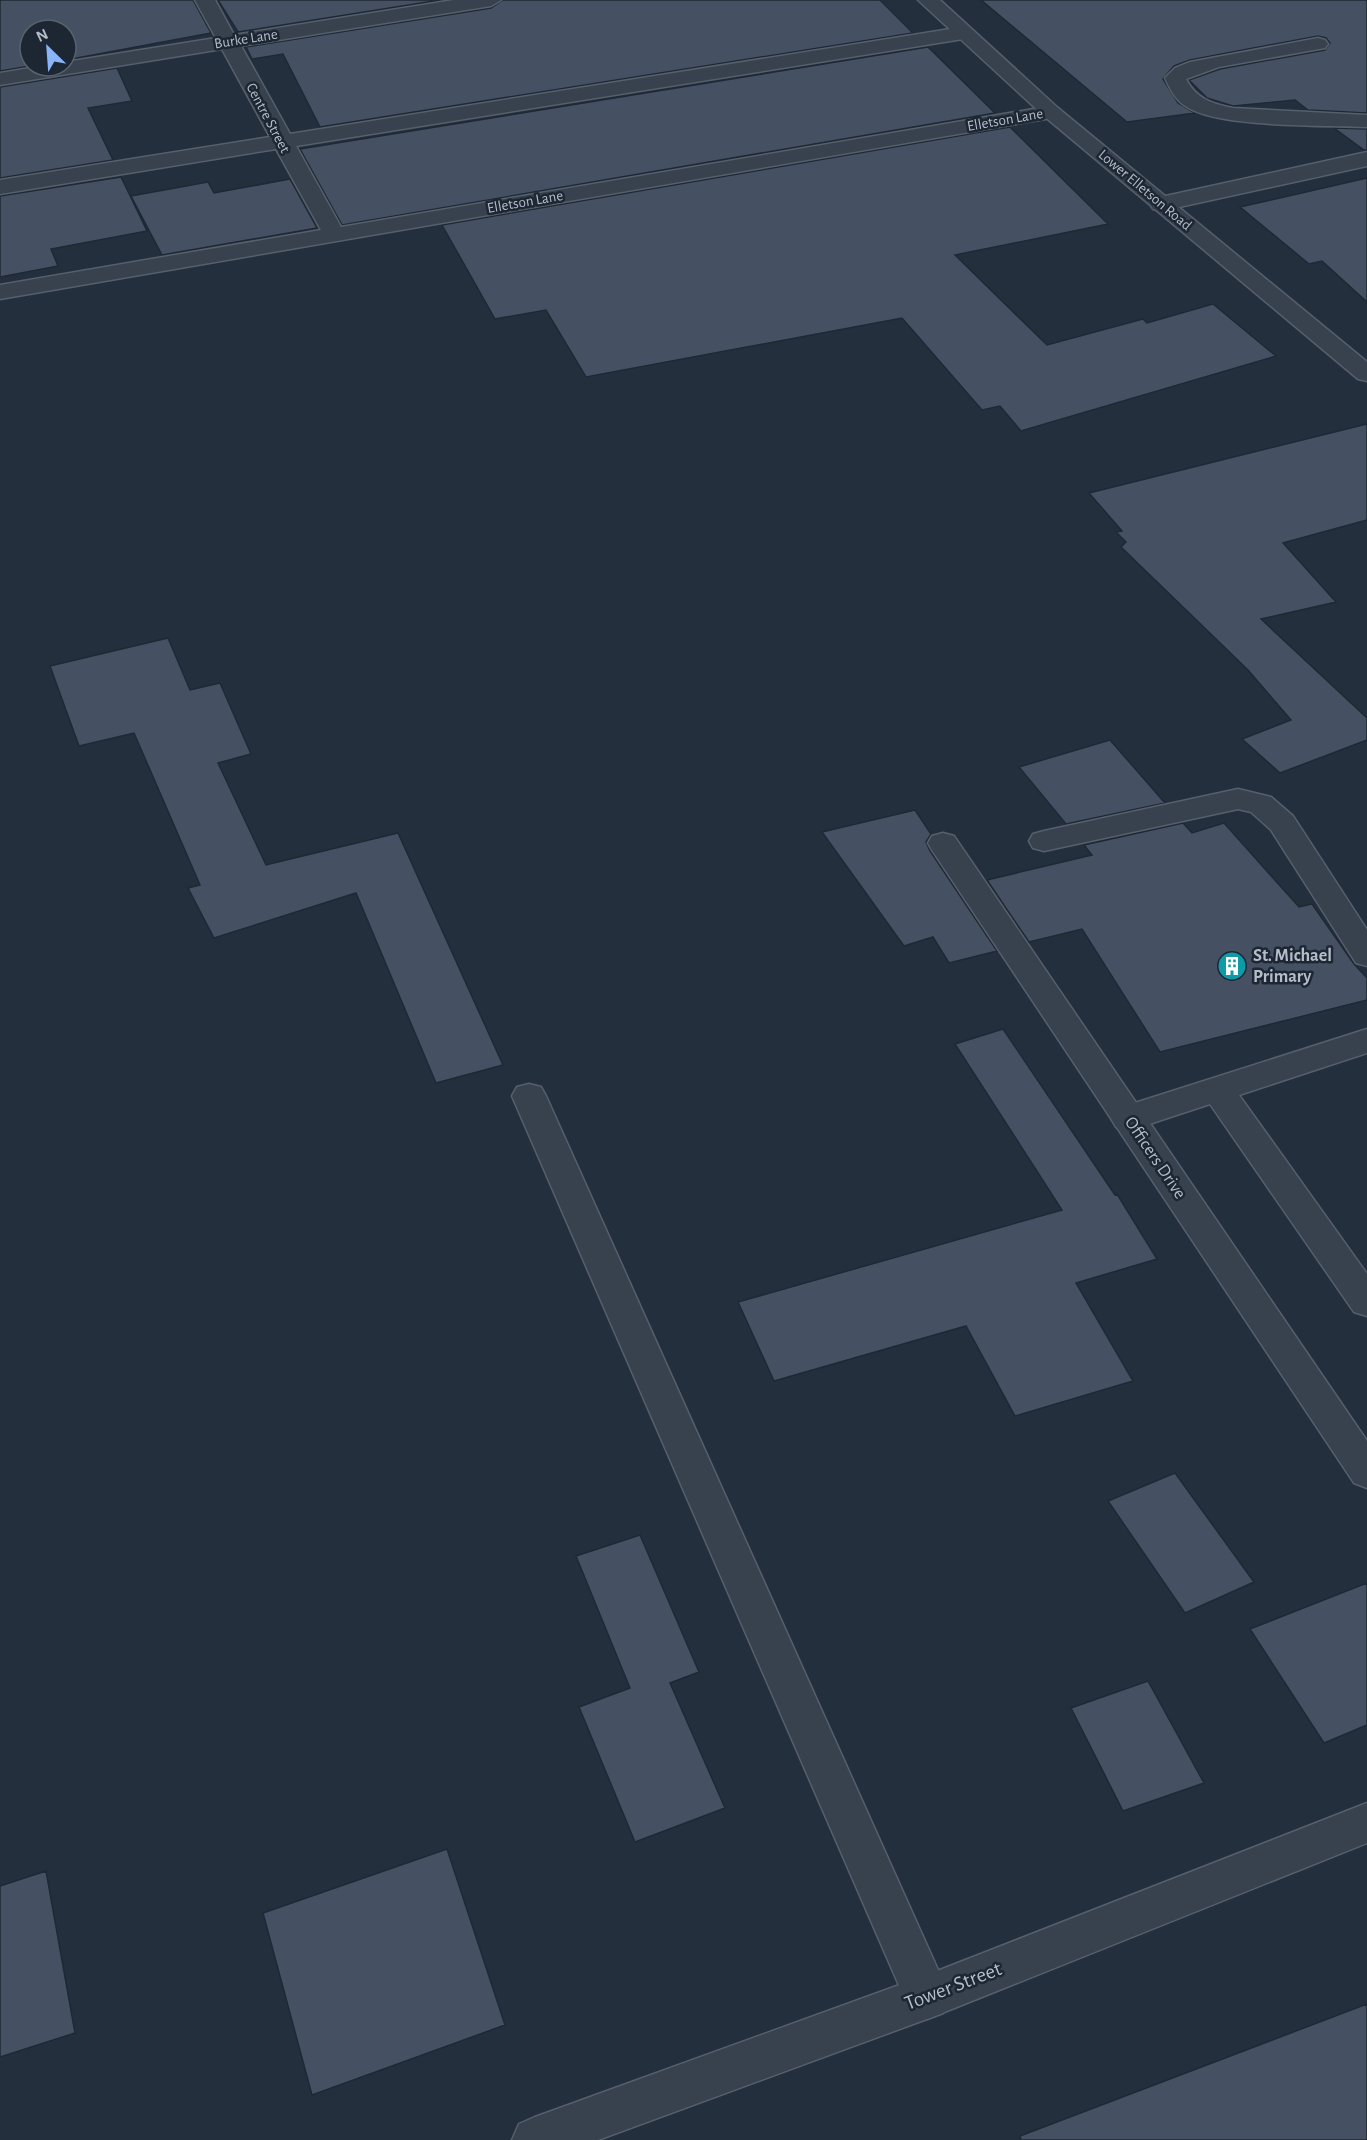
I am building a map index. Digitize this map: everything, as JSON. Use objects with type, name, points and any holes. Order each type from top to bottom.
[{"type":"street","name":"Centre Street","points":[[205,0],[281,142],[334,234]]},
{"type":"street","name":"Burke Lane","points":[[0,79],[491,0]]},
{"type":"street","name":"Lower Elletson Road","points":[[928,0],[1051,112],[1367,374]]},
{"type":"street","points":[[0,187],[963,33]]},
{"type":"street","points":[[1318,44],[1204,63],[1183,69],[1175,78],[1181,90],[1193,102],[1208,109],[1243,115],[1367,121]]},
{"type":"street","name":"Elletson Lane","points":[[0,292],[1051,112]]},
{"type":"street","points":[[1161,204],[1367,159]]},
{"type":"street","points":[[1044,841],[1238,799],[1261,804],[1282,823],[1367,956]]},
{"type":"street","name":"Officers Drive","points":[[943,843],[1367,1472]]},
{"type":"street","points":[[1128,1118],[1367,1041]]},
{"type":"street","points":[[1217,1089],[1367,1302]]},
{"type":"street","points":[[530,1096],[927,1997]]},
{"type":"street","name":"Tower Street","points":[[535,2140],[927,1997],[1367,1823]]},
{"type":"building","points":[[0,0],[193,0],[211,33],[78,58],[78,18],[18,18],[18,68],[0,71]]},
{"type":"building","points":[[218,0],[440,0],[238,32]]},
{"type":"building","points":[[503,0],[880,0],[913,33],[320,127],[283,54],[252,59],[246,47],[491,8]]},
{"type":"building","points":[[981,0],[1367,0],[1367,113],[1308,110],[1295,100],[1233,106],[1207,98],[1189,80],[1220,69],[1325,50],[1330,43],[1326,38],[1318,36],[1190,60],[1174,66],[1163,79],[1178,103],[1195,113],[1127,122]]},
{"type":"building","points":[[928,47],[995,113],[342,225],[300,149]]},
{"type":"building","points":[[117,68],[132,101],[88,108],[113,160],[0,178],[0,87],[55,78],[78,78],[78,74]]},
{"type":"building","points":[[1010,127],[1108,224],[955,255],[1047,345],[1143,319],[1147,323],[1213,304],[1276,356],[1021,431],[1000,406],[982,410],[902,318],[586,377],[546,310],[495,319],[442,225]]},
{"type":"building","points":[[1334,128],[1367,129],[1367,150],[1364,150]]},
{"type":"building","points":[[121,177],[147,231],[51,249],[58,266],[0,277],[0,196]]},
{"type":"building","points":[[1367,178],[1367,302],[1322,261],[1309,264],[1240,207]]},
{"type":"building","points":[[290,179],[317,228],[162,255],[131,196],[208,182],[214,193]]},
{"type":"building","points":[[1367,424],[1367,520],[1283,543],[1336,602],[1261,619],[1367,718],[1367,740],[1280,773],[1242,739],[1291,720],[1248,670],[1121,547],[1126,542],[1116,532],[1122,531],[1089,493]]},
{"type":"building","points":[[168,638],[190,690],[220,683],[251,754],[218,763],[266,865],[398,833],[503,1065],[436,1083],[356,893],[214,938],[188,888],[200,885],[134,733],[79,746],[50,666]]},
{"type":"building","points":[[1110,740],[1165,803],[1066,824],[1019,767]]},
{"type":"building","points":[[915,810],[931,834],[926,842],[930,851],[997,951],[949,963],[933,937],[904,946],[822,832]]},
{"type":"building","points":[[1183,823],[1192,833],[1224,823],[1299,907],[1312,904],[1354,964],[1367,978],[1367,1000],[1160,1052],[1082,929],[1029,942],[987,880],[1092,855],[1084,845]]},
{"type":"building","points":[[1003,1029],[1115,1195],[1117,1194],[1157,1259],[1076,1283],[1133,1381],[1015,1416],[966,1326],[774,1381],[738,1302],[1062,1210],[955,1044]]},
{"type":"building","points":[[1175,1473],[1254,1582],[1185,1613],[1108,1501]]},
{"type":"building","points":[[640,1535],[699,1672],[670,1683],[725,1808],[635,1842],[579,1707],[630,1688],[576,1556]]},
{"type":"building","points":[[1367,1583],[1367,1725],[1324,1743],[1250,1629]]},
{"type":"building","points":[[1148,1681],[1204,1783],[1123,1811],[1071,1708]]},
{"type":"building","points":[[447,1849],[505,2025],[312,2095],[263,1913]]},
{"type":"building","points":[[46,1871],[75,2033],[0,2057],[0,1886]]},
{"type":"building","points":[[1367,2004],[1367,2140],[1021,2140],[1020,2136]]},
{"type":"place","name":"St. Michael Primary","points":[[1232,966]]}]
